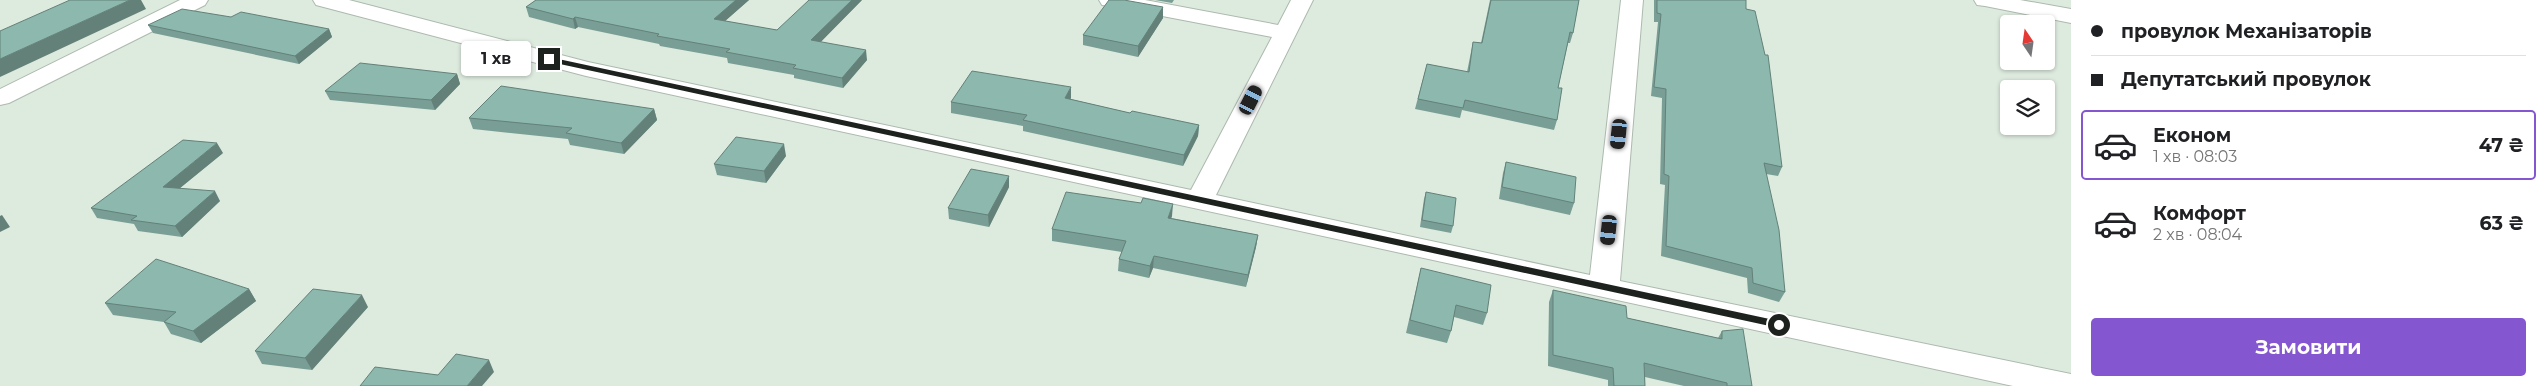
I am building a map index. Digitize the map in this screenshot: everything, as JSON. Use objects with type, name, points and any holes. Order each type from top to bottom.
[{"type":"street","points":[[0,98],[197,0]]},
{"type":"street","points":[[324,0],[586,69],[1604,288],[2071,386]]},
{"type":"street","points":[[1110,0],[1286,33]]},
{"type":"street","points":[[1199,201],[1302,0]]},
{"type":"street","points":[[1604,288],[1632,0]]},
{"type":"street","points":[[1985,0],[2071,16]]},
{"type":"building","points":[[70,0],[130,0],[0,59],[0,31]]},
{"type":"building","points":[[536,0],[736,0],[714,19],[777,30],[809,0],[852,0],[811,40],[866,50],[842,78],[793,68],[796,65],[726,52],[730,49],[657,36],[659,34],[575,17],[573,19],[526,7]]},
{"type":"building","points":[[1109,0],[1124,0],[1163,7],[1138,46],[1083,35]]},
{"type":"building","points":[[1491,0],[1579,0],[1573,33],[1570,32],[1558,88],[1562,88],[1557,120],[1465,100],[1463,108],[1418,99],[1427,64],[1469,72],[1473,42],[1482,43]]},
{"type":"building","points":[[1657,0],[1746,0],[1746,9],[1755,11],[1765,55],[1768,55],[1782,167],[1764,163],[1779,230],[1785,292],[1753,283],[1752,268],[1666,246],[1669,176],[1664,174],[1666,89],[1654,87],[1661,14],[1657,13]]},
{"type":"building","points":[[182,9],[231,17],[241,12],[329,29],[295,56],[148,25]]},
{"type":"building","points":[[360,63],[457,74],[431,100],[325,91]]},
{"type":"building","points":[[972,71],[1071,87],[1065,98],[1130,113],[1132,111],[1199,125],[1184,155],[1023,120],[1027,115],[951,102]]},
{"type":"building","points":[[501,86],[654,109],[621,143],[566,133],[572,128],[469,118]]},
{"type":"building","points":[[736,137],[784,144],[764,171],[714,164]]},
{"type":"building","points":[[183,140],[217,143],[163,187],[215,191],[175,226],[131,220],[137,216],[91,208]]},
{"type":"building","points":[[1506,162],[1576,177],[1574,203],[1502,187]]},
{"type":"building","points":[[971,169],[1009,176],[988,215],[948,208]]},
{"type":"building","points":[[1066,192],[1141,203],[1143,198],[1173,204],[1168,218],[1258,235],[1248,275],[1154,256],[1150,266],[1119,259],[1126,241],[1052,229]]},
{"type":"building","points":[[1426,192],[1456,198],[1453,226],[1422,220]]},
{"type":"building","points":[[156,259],[249,289],[193,331],[164,322],[176,312],[105,303]]},
{"type":"building","points":[[1421,268],[1491,285],[1487,313],[1456,305],[1451,331],[1410,320]]},
{"type":"building","points":[[313,289],[362,295],[305,358],[255,351]]},
{"type":"building","points":[[1553,290],[1626,306],[1627,318],[1722,339],[1722,331],[1743,329],[1752,386],[1727,386],[1727,383],[1644,363],[1645,386],[1614,386],[1613,368],[1553,355]]},
{"type":"building","points":[[456,354],[489,360],[467,386],[360,386],[375,367],[438,375]]},
{"type":"route","points":[[549,59],[644,82],[1779,325]]}]
